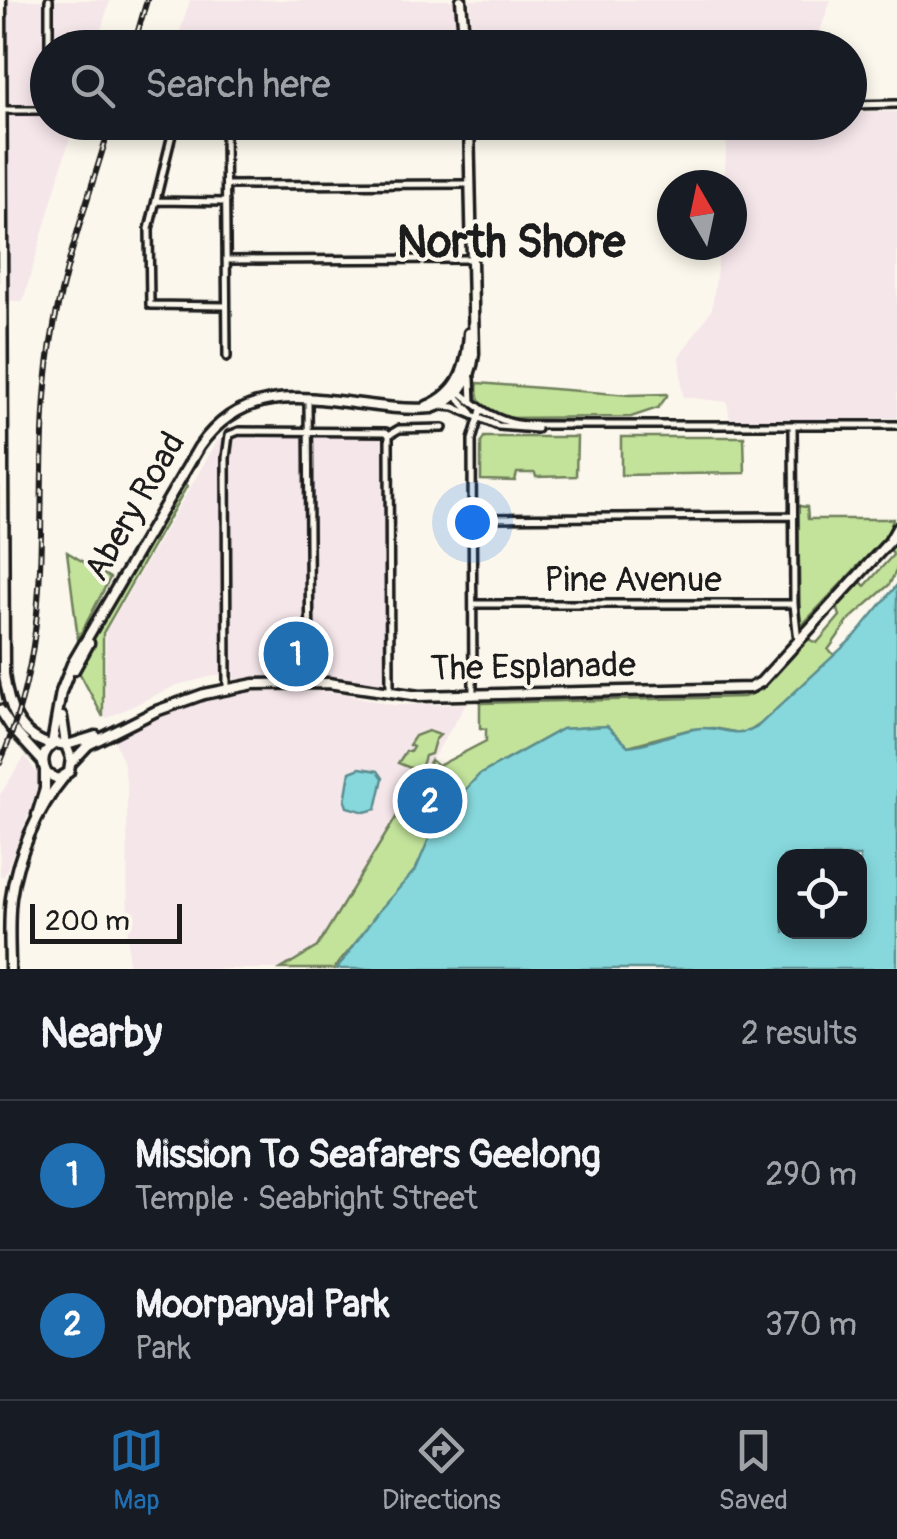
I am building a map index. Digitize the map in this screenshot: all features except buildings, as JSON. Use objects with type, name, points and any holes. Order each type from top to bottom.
[{"type":"main road","points":[[1,0],[2,713],[51,778],[64,778]]},
{"type":"main road","points":[[461,0],[463,30]]},
{"type":"main road","points":[[440,406],[456,392],[472,366],[470,140]]},
{"type":"main road","points":[[412,409],[456,392],[467,361],[471,309]]},
{"type":"main road","name":"Abery Road","points":[[52,745],[64,680],[210,432],[232,414],[257,402],[282,397],[412,409],[440,406]]},
{"type":"main road","name":"The Esplanade","points":[[71,763],[82,749],[108,733],[180,701],[270,682],[310,682],[390,694],[473,696],[750,688],[761,682],[889,542],[897,528]]},
{"type":"main road","name":"Abery Road","points":[[66,745],[62,722],[64,696],[96,625]]},
{"type":"main road","points":[[2,713],[32,737],[52,745],[66,745],[71,763],[34,829]]},
{"type":"main road","name":"The Esplanade","points":[[66,745],[108,733]]},
{"type":"main road","points":[[10,969],[11,896],[34,829],[44,789],[44,767],[52,745]]},
{"type":"street","points":[[49,0],[49,30]]},
{"type":"street","points":[[867,104],[897,104]]},
{"type":"street","points":[[1,110],[30,110]]},
{"type":"street","points":[[171,140],[149,230],[150,306],[226,306]]},
{"type":"street","points":[[225,140],[227,357]]},
{"type":"street","points":[[226,185],[470,184]]},
{"type":"street","points":[[156,202],[226,202]]},
{"type":"street","points":[[226,260],[470,259]]},
{"type":"street","points":[[472,366],[469,393],[474,405]]},
{"type":"street","points":[[456,392],[481,410],[512,424],[564,426]]},
{"type":"street","points":[[456,392],[478,418]]},
{"type":"street","points":[[308,398],[310,682]]},
{"type":"street","points":[[440,406],[454,407],[510,428],[897,426]]},
{"type":"street","points":[[473,696],[472,440],[481,410]]},
{"type":"street","points":[[793,425],[794,604],[798,641]]},
{"type":"street","points":[[389,435],[398,430],[443,428]]},
{"type":"street","points":[[228,689],[226,449],[230,434],[239,431],[389,435]]},
{"type":"street","points":[[389,435],[390,694]]},
{"type":"street","points":[[472,518],[793,516]]},
{"type":"street","name":"Pine Avenue","points":[[473,604],[794,604]]},
{"type":"shaded area","points":[[8,0],[110,0],[101,30],[30,30],[30,140],[69,140],[23,301],[10,301]]},
{"type":"shaded area","points":[[190,0],[454,0],[457,30],[180,30]]},
{"type":"shaded area","points":[[470,0],[831,0],[820,30],[472,30]]},
{"type":"shaded area","points":[[867,112],[897,112],[897,418],[730,420],[727,402],[683,397],[679,357],[712,309],[718,260],[747,260],[747,170],[725,170],[727,140],[867,140]]},
{"type":"shaded area","points":[[381,433],[386,437],[385,686],[314,674],[236,679],[222,674],[177,685],[105,719],[106,631],[218,440],[239,434]]},
{"type":"shaded area","points":[[248,692],[337,692],[393,705],[466,704],[317,947],[281,969],[128,969],[127,787],[123,761],[114,740],[141,724],[190,705]]},
{"type":"shaded area","points":[[25,756],[38,775],[38,790],[4,877],[0,875],[0,795]]},
{"type":"green space","points":[[478,383],[667,396],[658,408],[631,417],[503,418],[483,405]]},
{"type":"green space","points":[[484,437],[577,437],[576,476],[536,477],[535,473],[517,473],[515,481],[481,480]]},
{"type":"green space","points":[[621,437],[744,437],[745,473],[621,475]]},
{"type":"green space","points":[[182,483],[187,486],[103,633],[103,717],[77,668]]},
{"type":"green space","points":[[798,506],[807,507],[808,519],[893,519],[888,534],[800,627]]},
{"type":"green space","points":[[897,537],[897,569],[889,585],[850,619],[828,650],[835,655],[762,723],[745,734],[713,728],[691,729],[628,746],[607,726],[562,729],[479,775],[440,818],[416,869],[334,969],[281,969],[317,947],[431,760],[438,766],[486,741],[486,729],[480,728],[480,703],[744,697],[762,689],[808,639],[817,643],[840,616],[836,603],[858,579],[865,586],[893,555],[890,547]]},
{"type":"green space","points":[[67,552],[110,578],[78,639]]},
{"type":"green space","points":[[428,731],[440,735],[431,754],[425,756],[420,772],[398,763],[406,751],[410,752],[413,747],[409,745],[415,736]]},
{"type":"water","points":[[897,585],[897,969],[337,969],[377,913],[416,869],[437,820],[479,775],[562,729],[607,726],[628,746],[701,728],[735,732],[756,728],[855,636]]},
{"type":"water","points":[[360,768],[378,771],[383,778],[376,809],[365,812],[347,807],[345,801],[350,772]]},
{"type":"railway","points":[[138,30],[147,0]]},
{"type":"railway","points":[[0,763],[18,713],[37,614],[44,417],[52,334],[106,140]]},
{"type":"place","name":"Mission To Seafarers Geelong","points":[[296,654]]},
{"type":"place","name":"Moorpanyal Park","points":[[430,801]]},
{"type":"district","name":"North Shore","points":[[511,241]]}]
